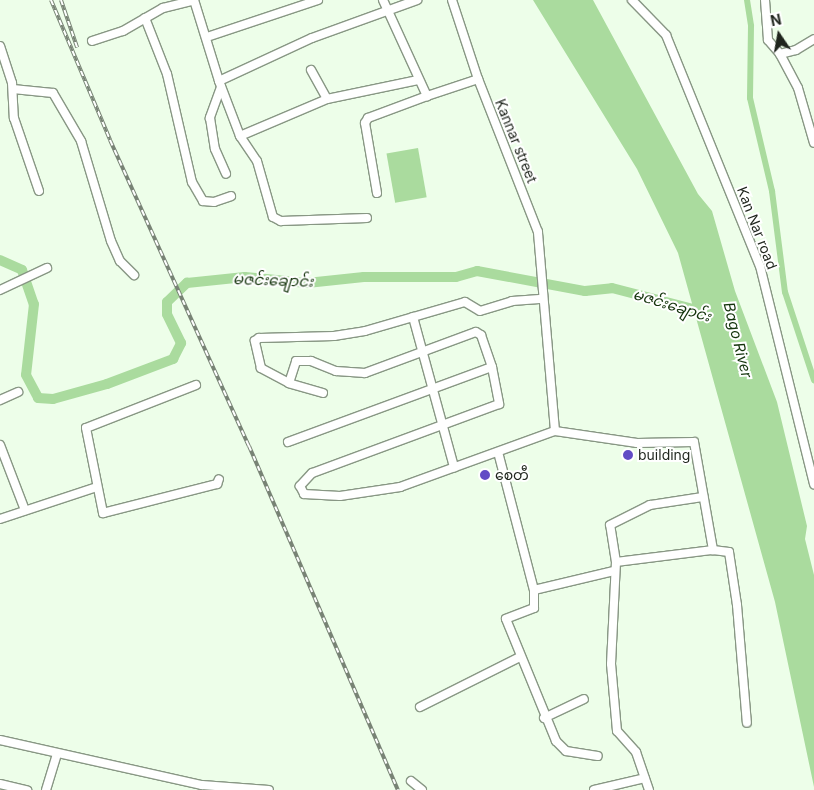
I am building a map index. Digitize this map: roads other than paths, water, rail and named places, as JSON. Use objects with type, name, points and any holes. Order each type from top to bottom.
[{"type":"street","points":[[92,41],[123,31],[163,8],[194,0],[220,84],[240,136],[257,161],[274,217],[281,221],[367,218]]},
{"type":"street","points":[[207,37],[318,0]]},
{"type":"street","points":[[382,0],[427,96]]},
{"type":"street","points":[[226,174],[215,148],[210,118],[220,84],[312,38],[389,13],[417,0]]},
{"type":"street","name":"Kannar street","points":[[452,0],[478,79],[532,213],[540,263],[555,431]]},
{"type":"street","name":"Kan Nar road","points":[[632,0],[666,35],[760,266],[814,484]]},
{"type":"street","points":[[765,0],[768,40],[780,54],[798,88],[814,143]]},
{"type":"street","points":[[145,18],[167,74],[192,182],[204,201],[214,202],[231,196]]},
{"type":"street","points":[[780,54],[796,50],[814,39]]},
{"type":"street","points":[[0,46],[13,89],[14,118],[39,191]]},
{"type":"street","points":[[311,70],[328,99]]},
{"type":"street","points":[[377,193],[364,123],[368,118],[478,79]]},
{"type":"street","points":[[240,136],[328,99],[418,80]]},
{"type":"street","points":[[13,89],[53,93],[81,141],[99,208],[117,254],[134,275]]},
{"type":"street","points":[[0,290],[47,268]]},
{"type":"street","points":[[322,393],[289,383],[261,368],[255,341],[259,338],[334,336],[413,318],[465,302],[480,311],[512,301],[542,296]]},
{"type":"street","points":[[413,318],[454,467]]},
{"type":"street","points":[[289,383],[296,361],[302,360],[336,371],[366,373],[424,353],[476,332],[481,334],[492,367],[499,404],[312,473],[300,486],[304,494],[340,496],[400,486],[555,431],[637,443],[694,442],[713,550]]},
{"type":"street","points":[[288,442],[492,367]]},
{"type":"street","points":[[196,385],[86,428],[103,513],[217,484],[219,479]]},
{"type":"street","points":[[0,400],[18,392]]},
{"type":"street","points":[[0,444],[24,510]]},
{"type":"street","points":[[498,452],[534,590],[534,608],[506,620],[544,718],[556,741],[566,751],[598,756]]},
{"type":"street","points":[[0,519],[97,487]]},
{"type":"street","points":[[649,790],[636,752],[617,731],[611,664],[614,571],[616,562],[610,525],[650,505],[703,497]]},
{"type":"street","points":[[616,562],[713,550],[729,552],[738,605],[746,724]]},
{"type":"street","points":[[534,590],[614,571]]},
{"type":"street","points":[[420,707],[520,657]]},
{"type":"street","points":[[544,718],[584,699]]},
{"type":"street","points":[[0,740],[201,787],[269,790]]},
{"type":"street","points":[[46,790],[57,754]]},
{"type":"street","points":[[594,790],[645,778]]},
{"type":"street","points":[[411,781],[422,790]]},
{"type":"street","points":[[0,784],[27,790]]},
{"type":"water","name":"Bago River","points":[[533,0],[593,0],[698,194],[712,211],[735,291],[777,402],[807,526],[805,539],[814,575],[814,787],[775,602],[678,253],[637,169]]},
{"type":"water","points":[[418,148],[427,197],[395,203],[386,154]]},
{"type":"waterway","points":[[747,0],[751,26],[750,98],[772,191],[785,292],[814,380]]},
{"type":"waterway","name":"မဇင်းချောင်း","points":[[0,260],[22,270],[34,304],[26,375],[38,398],[53,399],[107,384],[173,359],[181,343],[167,314],[167,302],[187,283],[245,277],[307,283],[364,277],[456,277],[477,271],[585,291],[612,288],[704,312]]},
{"type":"railway","points":[[51,0],[110,140],[249,446],[398,790]]},
{"type":"railway","points":[[61,0],[77,47]]},
{"type":"place","name":"building","points":[[628,455]]},
{"type":"place","name":"စေတီ","points":[[485,475]]}]
